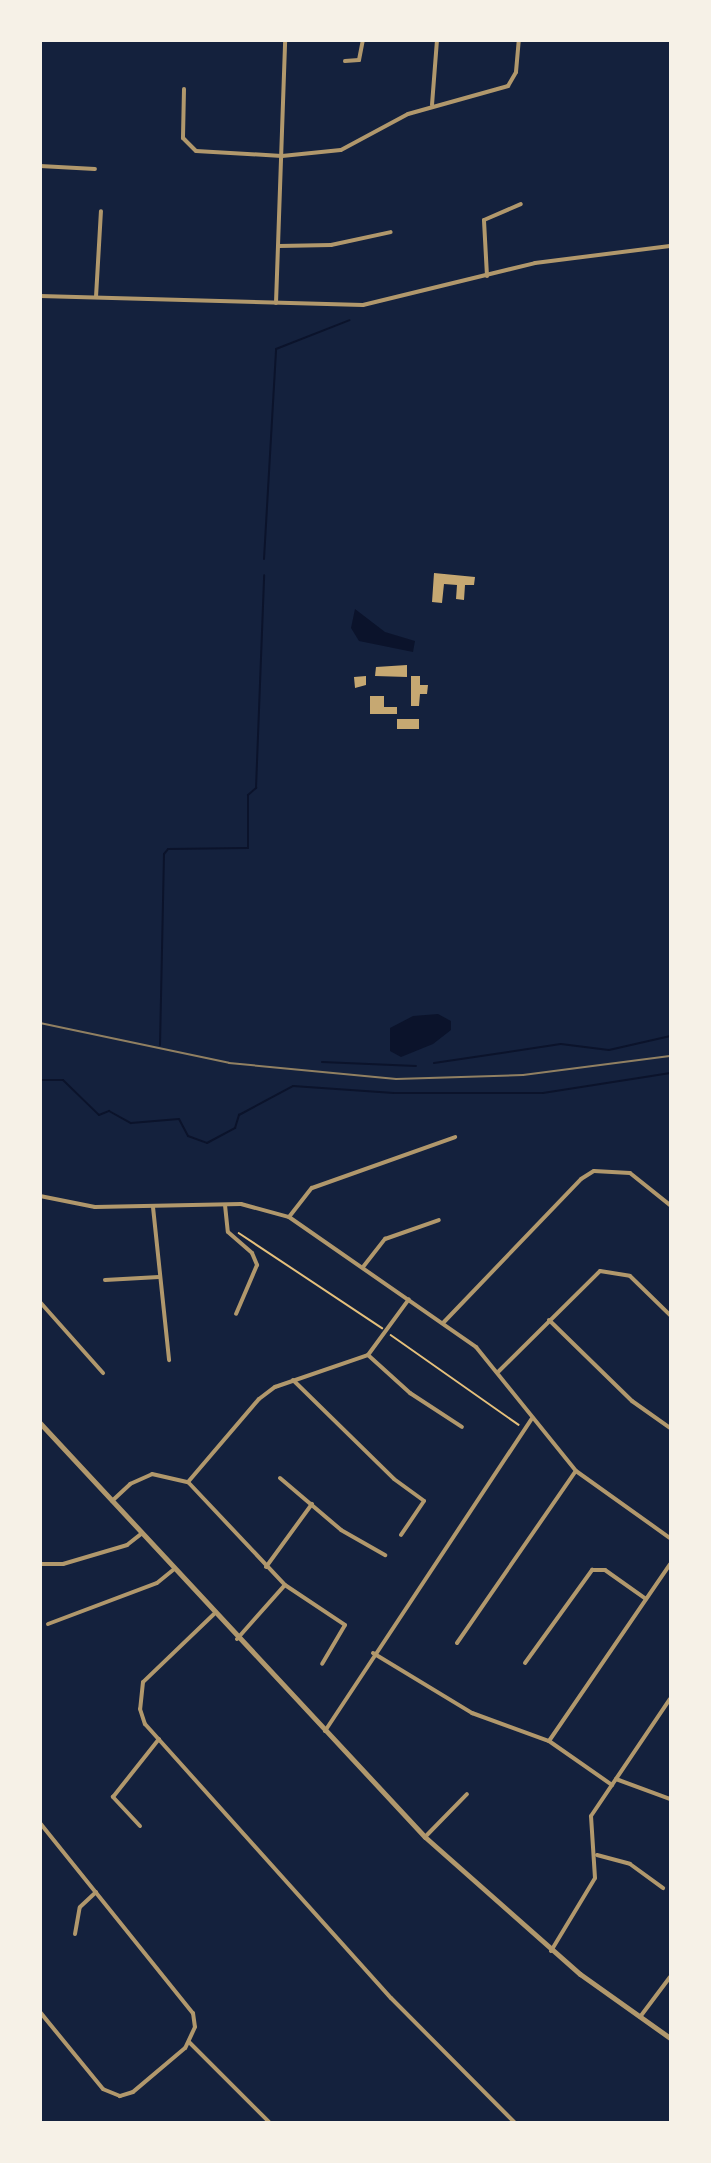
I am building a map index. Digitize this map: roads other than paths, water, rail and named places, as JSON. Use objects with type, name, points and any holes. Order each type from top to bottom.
[{"type":"street","points":[[276,303],[285,40]]},
{"type":"street","points":[[345,61],[359,60],[363,40]]},
{"type":"street","points":[[432,105],[437,40]]},
{"type":"street","points":[[184,89],[183,138],[189,146],[282,156],[341,150],[432,105],[508,86],[516,72],[519,40]]},
{"type":"street","points":[[40,166],[95,169]]},
{"type":"street","points":[[487,276],[484,220],[521,204]]},
{"type":"street","points":[[96,297],[101,211]]},
{"type":"street","points":[[279,246],[331,245],[391,232]]},
{"type":"street","points":[[40,296],[363,305],[602,252],[670,246]]},
{"type":"street","points":[[289,1217],[312,1188],[455,1137]]},
{"type":"street","points":[[443,1323],[581,1179],[594,1171],[630,1173],[670,1204]]},
{"type":"street","points":[[40,1196],[95,1207],[153,1208],[225,1205],[262,1207],[289,1217],[443,1323],[499,1371],[532,1418],[576,1471],[670,1538]]},
{"type":"street","points":[[225,1205],[226,1226],[257,1265],[236,1314]]},
{"type":"street","points":[[153,1208],[169,1360]]},
{"type":"street","points":[[363,1267],[386,1239],[439,1220]]},
{"type":"street","points":[[499,1371],[591,1275],[610,1270],[630,1276],[670,1315]]},
{"type":"street","points":[[105,1280],[159,1277]]},
{"type":"street","points":[[188,1482],[259,1399],[293,1380],[368,1355],[409,1299]]},
{"type":"street","points":[[40,1302],[103,1373]]},
{"type":"street","points":[[549,1320],[632,1401],[670,1428]]},
{"type":"street","points":[[368,1355],[410,1393],[462,1427]]},
{"type":"street","points":[[293,1380],[394,1479],[424,1501],[401,1535]]},
{"type":"street","points":[[325,1731],[373,1653],[522,1428],[532,1418]]},
{"type":"street","points":[[40,1423],[237,1639],[425,1837],[551,1951],[639,2018],[670,2038]]},
{"type":"street","points":[[456,1644],[576,1471]]},
{"type":"street","points":[[112,1502],[130,1484],[152,1474],[188,1482],[285,1586],[345,1625],[322,1664]]},
{"type":"street","points":[[280,1478],[341,1530],[385,1555]]},
{"type":"street","points":[[266,1567],[312,1504]]},
{"type":"street","points":[[40,1564],[73,1561],[127,1545],[141,1534]]},
{"type":"street","points":[[549,1742],[670,1564]]},
{"type":"street","points":[[48,1624],[157,1583],[173,1570]]},
{"type":"street","points":[[525,1663],[592,1570],[605,1570],[646,1599]]},
{"type":"street","points":[[237,1639],[285,1586]]},
{"type":"street","points":[[214,1614],[144,1682],[140,1709],[159,1739],[391,1998],[514,2122]]},
{"type":"street","points":[[373,1653],[472,1713],[549,1742],[612,1785]]},
{"type":"street","points":[[551,1951],[591,1888],[597,1855],[589,1823],[670,1699]]},
{"type":"street","points":[[140,1826],[113,1797],[159,1739]]},
{"type":"street","points":[[616,1779],[670,1799]]},
{"type":"street","points":[[425,1837],[467,1794]]},
{"type":"street","points":[[40,1823],[192,2013],[189,2042],[133,2092],[120,2096],[103,2089],[40,2012]]},
{"type":"street","points":[[597,1855],[630,1864],[663,1888]]},
{"type":"street","points":[[75,1934],[80,1907],[96,1892]]},
{"type":"street","points":[[639,2018],[670,1977]]},
{"type":"street","points":[[189,2042],[269,2122]]},
{"type":"water","points":[[355,609],[385,632],[415,641],[413,652],[359,641],[351,628]]},
{"type":"water","points":[[438,1014],[451,1021],[451,1030],[433,1044],[401,1057],[390,1051],[390,1028],[413,1016]]},
{"type":"waterway","points":[[264,559],[276,349],[350,320]]},
{"type":"waterway","points":[[160,1045],[164,854],[168,849],[248,848],[248,795],[256,788],[264,575]]},
{"type":"waterway","points":[[434,1063],[561,1044],[609,1050],[670,1036]]},
{"type":"waterway","points":[[322,1062],[416,1066]]},
{"type":"waterway","points":[[40,1080],[63,1080],[99,1115],[109,1111],[131,1123],[179,1119],[188,1136],[207,1143],[235,1128],[239,1115],[293,1086],[394,1093],[543,1093],[670,1073]]},
{"type":"railway","points":[[40,1023],[229,1063],[396,1079],[523,1075],[670,1056]]}]
